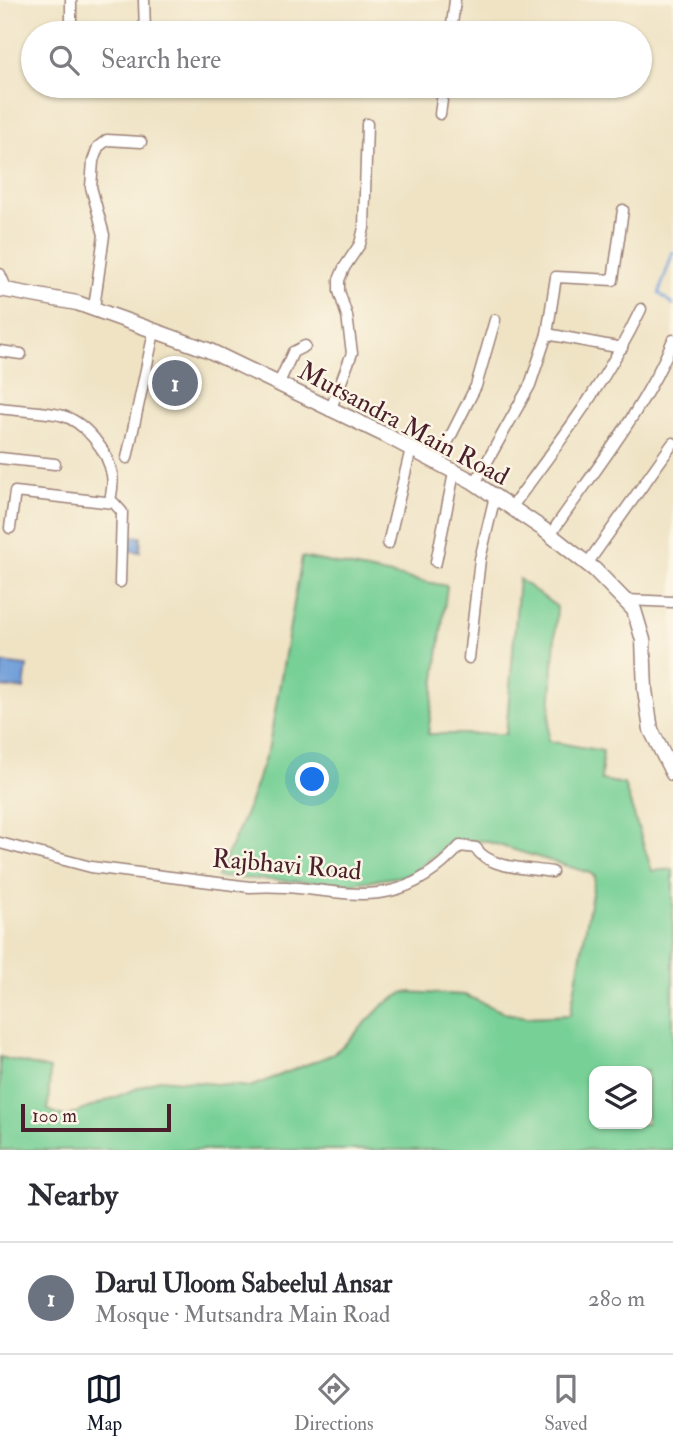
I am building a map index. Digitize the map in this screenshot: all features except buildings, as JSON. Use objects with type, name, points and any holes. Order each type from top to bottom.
[{"type":"street","points":[[71,0],[71,21]]},
{"type":"street","points":[[144,0],[145,21]]},
{"type":"street","points":[[452,21],[455,0]]},
{"type":"street","points":[[440,114],[442,98]]},
{"type":"street","points":[[330,411],[352,353],[339,280],[360,244],[364,228],[368,124]]},
{"type":"street","points":[[94,308],[104,235],[91,187],[93,161],[98,147],[107,141],[141,142]]},
{"type":"street","points":[[475,483],[530,385],[547,334],[556,277],[613,280],[623,210]]},
{"type":"street","points":[[0,274],[4,289]]},
{"type":"street","name":"Mutsandra Main Road","points":[[4,289],[94,308],[208,350],[475,483],[551,535],[626,600],[637,617],[642,633],[644,683],[651,730],[673,774]]},
{"type":"street","points":[[511,508],[568,430],[622,348],[641,309]]},
{"type":"street","points":[[437,463],[476,386],[495,320]]},
{"type":"street","points":[[127,458],[154,332]]},
{"type":"street","points":[[547,334],[622,348]]},
{"type":"street","points":[[551,535],[644,397],[661,369],[673,340]]},
{"type":"street","points":[[278,385],[293,352],[305,346]]},
{"type":"street","points":[[0,351],[21,354]]},
{"type":"street","points":[[0,408],[63,415],[90,434],[110,462],[113,479],[110,502]]},
{"type":"street","points":[[587,564],[673,443]]},
{"type":"street","points":[[388,544],[411,449]]},
{"type":"street","points":[[0,458],[55,464]]},
{"type":"street","points":[[436,562],[454,473]]},
{"type":"street","points":[[10,528],[15,492],[114,503],[122,512],[120,582]]},
{"type":"street","points":[[470,658],[480,559],[495,496]]},
{"type":"street","points":[[626,600],[673,602]]},
{"type":"street","name":"Rajbhavi Road","points":[[0,843],[69,862],[143,874],[250,887],[274,886],[362,896],[409,886],[427,877],[460,846],[476,848],[481,856],[500,863],[552,872]]},
{"type":"green space","points":[[302,557],[447,586],[428,734],[506,734],[519,579],[557,607],[548,741],[603,751],[601,780],[624,784],[652,871],[673,869],[673,1150],[0,1150],[0,1057],[50,1069],[48,1110],[66,1117],[160,1079],[250,1087],[331,1055],[383,1005],[405,992],[465,995],[505,1013],[527,1017],[570,1015],[595,877],[590,873],[485,841],[454,840],[410,875],[348,884],[217,877],[246,813],[269,746]]},
{"type":"water","points":[[127,535],[141,537],[140,552],[125,550]]},
{"type":"water","points":[[2,663],[27,666],[24,689],[0,687]]},
{"type":"waterway","points":[[673,252],[659,293],[673,305]]},
{"type":"place","name":"Darul Uloom Sabeelul Ansar","points":[[175,383]]}]
